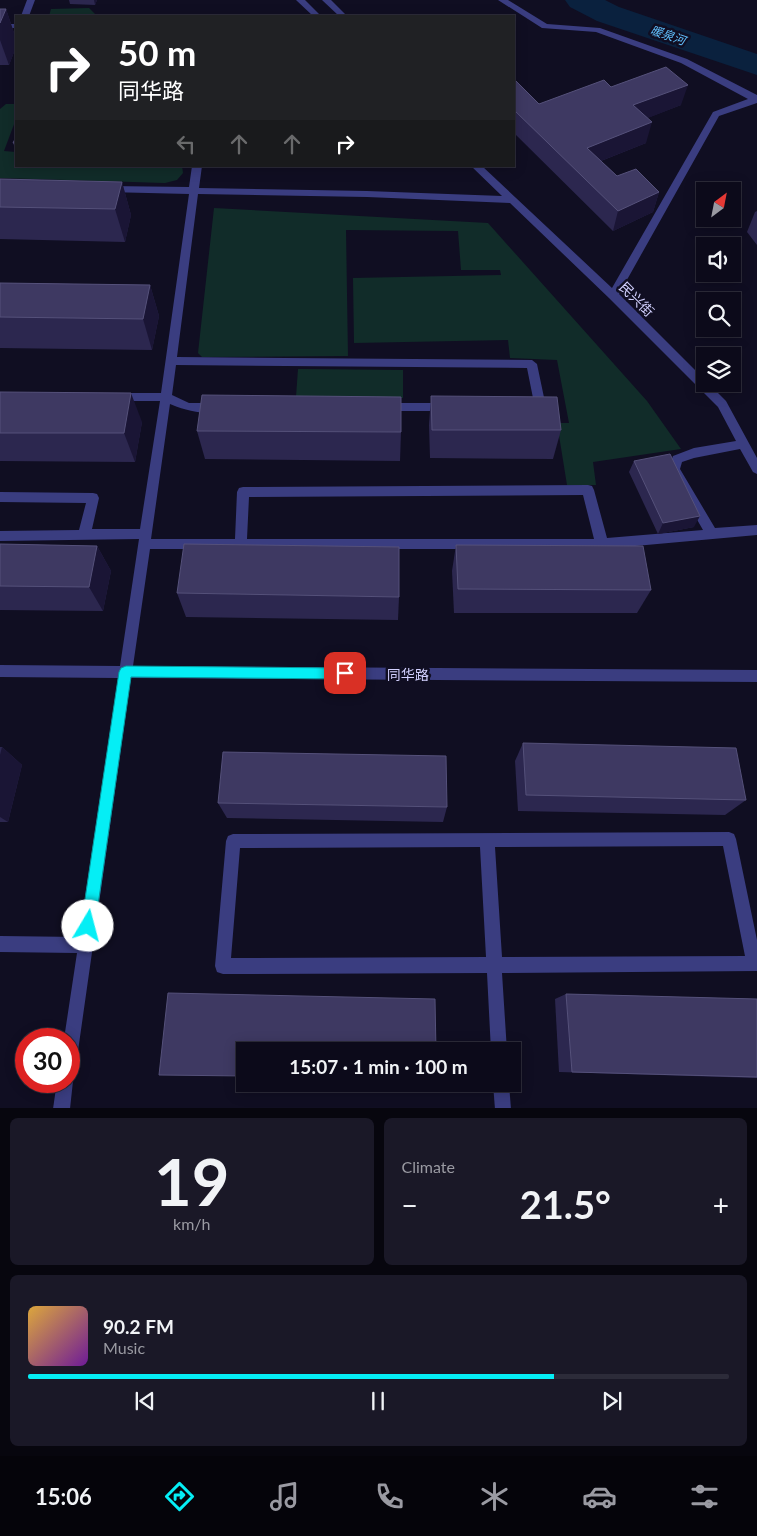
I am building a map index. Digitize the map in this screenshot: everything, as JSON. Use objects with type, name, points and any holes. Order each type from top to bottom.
[{"type":"street","points":[[25,15],[31,0]]},
{"type":"street","points":[[300,0],[316,15]]},
{"type":"street","points":[[326,0],[342,15]]},
{"type":"street","points":[[502,0],[545,26],[597,30],[684,61],[756,99]]},
{"type":"street","points":[[0,26],[15,26]]},
{"type":"street","points":[[613,295],[716,114],[756,99]]},
{"type":"street","points":[[73,1028],[166,397],[195,192],[196,167]]},
{"type":"street","name":"民兴街","points":[[477,167],[613,295],[722,404],[757,469]]},
{"type":"street","points":[[482,167],[512,200]]},
{"type":"street","points":[[96,188],[512,200]]},
{"type":"street","points":[[171,361],[532,364],[540,407],[521,407]]},
{"type":"street","points":[[107,397],[166,397],[188,407],[227,407]]},
{"type":"street","points":[[374,407],[452,407]]},
{"type":"street","points":[[712,534],[674,469],[677,459],[694,453],[743,444]]},
{"type":"street","points":[[242,544],[243,492],[588,490],[602,544]]},
{"type":"street","points":[[0,497],[93,498],[84,536]]},
{"type":"street","points":[[0,536],[84,536],[242,544],[602,544],[757,530]]},
{"type":"street","name":"同华路","points":[[0,671],[757,676]]},
{"type":"street","points":[[729,839],[754,964],[224,966],[233,841],[487,840],[729,839]]},
{"type":"street","points":[[487,840],[498,1042]]},
{"type":"street","points":[[0,944],[85,945]]},
{"type":"street","points":[[502,1092],[503,1108]]},
{"type":"street","points":[[61,1108],[63,1093]]},
{"type":"green space","points":[[89,8],[96,15],[49,15],[51,9]]},
{"type":"green space","points":[[6,104],[15,104],[15,122],[4,151],[15,152],[15,167],[182,167],[183,173],[177,180],[165,183],[0,178],[0,109]]},
{"type":"green space","points":[[214,208],[488,223],[647,401],[681,449],[593,462],[596,485],[567,485],[557,423],[569,423],[557,360],[510,358],[508,340],[354,343],[353,278],[501,275],[500,270],[461,270],[458,231],[346,230],[348,356],[202,357],[198,353]]},
{"type":"green space","points":[[298,369],[403,370],[403,398],[296,397]]},
{"type":"building","points":[[0,9],[6,9],[0,23]]},
{"type":"building","points":[[666,67],[688,85],[633,105],[652,122],[587,148],[617,176],[636,169],[659,192],[618,211],[515,111],[515,80],[539,104],[604,80],[611,87]]},
{"type":"building","points":[[0,179],[122,182],[115,209],[0,207]]},
{"type":"building","points":[[0,283],[150,285],[143,319],[0,317]]},
{"type":"building","points":[[0,392],[131,393],[124,433],[0,433]]},
{"type":"building","points":[[202,395],[401,397],[401,432],[197,431]]},
{"type":"building","points":[[431,396],[557,397],[561,430],[432,430]]},
{"type":"building","points":[[670,454],[700,516],[663,523],[634,461]]},
{"type":"building","points":[[0,544],[97,546],[89,587],[0,586]]},
{"type":"building","points":[[184,544],[399,547],[399,597],[177,593]]},
{"type":"building","points":[[456,545],[643,546],[651,590],[458,589]]},
{"type":"building","points":[[523,743],[736,748],[746,800],[526,795]]},
{"type":"building","points":[[223,752],[446,756],[447,807],[218,803]]},
{"type":"building","points":[[168,993],[435,999],[436,1042],[236,1042],[236,1076],[159,1075]]},
{"type":"building","points":[[566,994],[757,999],[757,1077],[572,1072]]},
{"type":"waterway","name":"暖泉河","points":[[581,0],[608,14],[757,65]]},
{"type":"route","points":[[88,926],[126,672],[345,673]]}]
